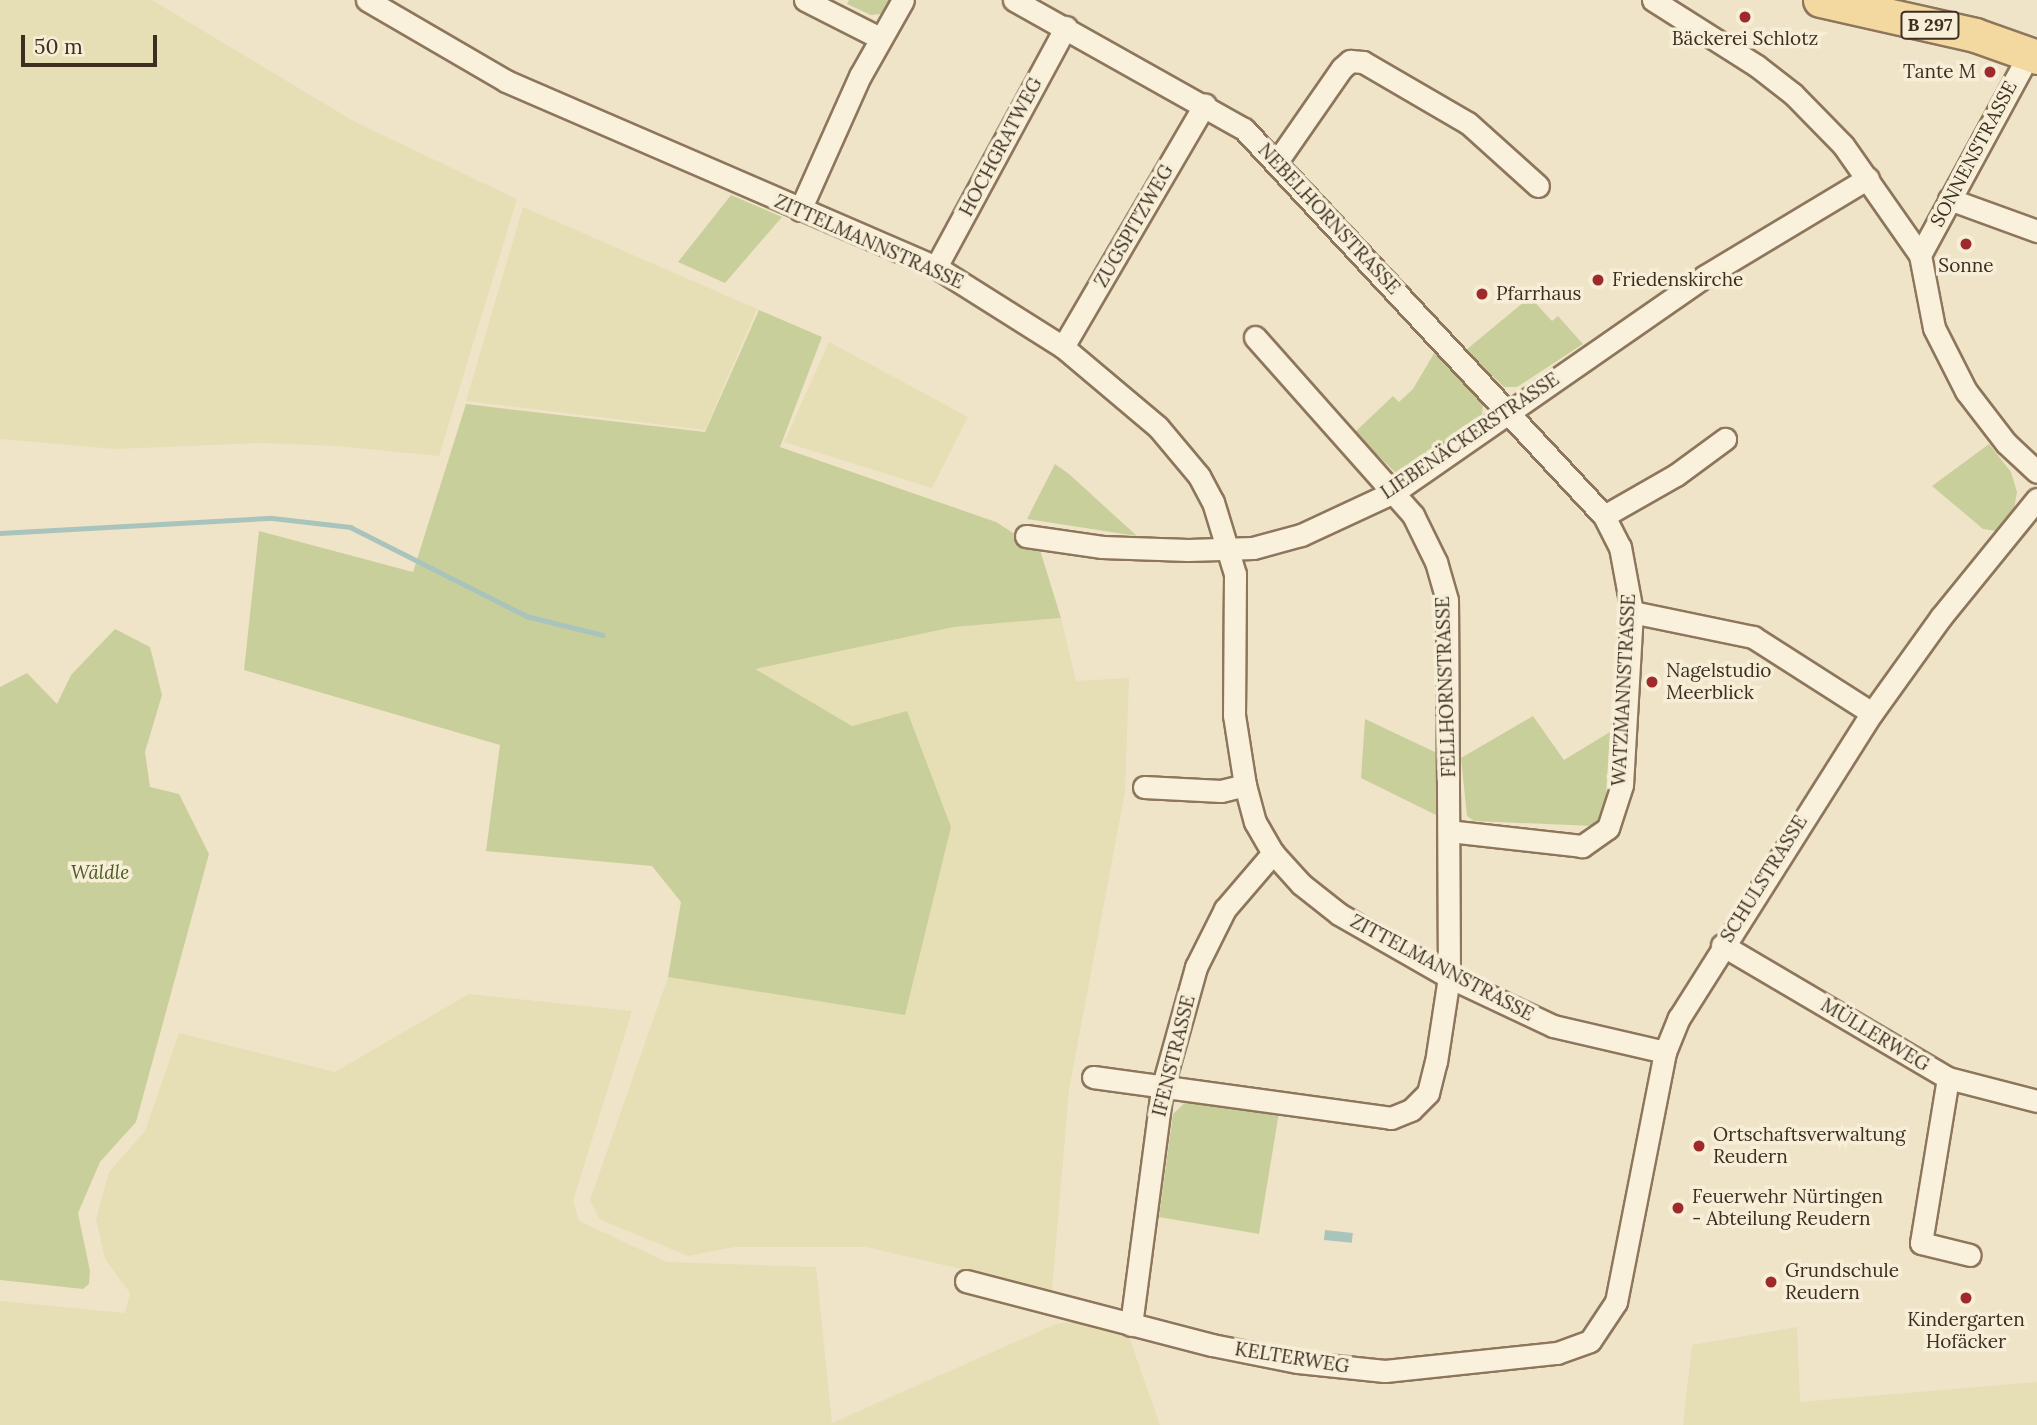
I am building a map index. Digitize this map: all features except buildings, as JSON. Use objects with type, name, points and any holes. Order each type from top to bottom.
[{"type":"main road","name":"B 297","points":[[1820,0],[1975,35],[2033,55]]},
{"type":"street","name":"ZITTELMANNSTRASSE","points":[[367,0],[506,81],[936,267],[1063,347],[1158,427],[1199,476],[1213,502],[1236,573],[1234,715],[1245,785],[1255,822],[1273,853],[1301,884],[1339,914],[1449,977],[1553,1026],[1665,1052]]},
{"type":"street","points":[[805,0],[880,37]]},
{"type":"street","points":[[800,210],[880,37],[904,0]]},
{"type":"street","name":"NEBELHORNSTRASSE","points":[[1014,0],[1205,104],[1244,129],[1278,160],[1506,412]]},
{"type":"street","points":[[1653,0],[1675,7],[1793,94],[1868,178],[1920,255],[1931,318],[1948,359],[2002,438],[2037,472]]},
{"type":"street","name":"HOCHGRATWEG","points":[[936,267],[1066,27]]},
{"type":"street","name":"SONNENSTRASSE","points":[[1920,255],[1949,199],[2033,55]]},
{"type":"street","points":[[1278,160],[1342,68],[1350,61],[1363,62],[1468,123],[1538,186]]},
{"type":"street","name":"ZUGSPITZWEG","points":[[1063,347],[1205,104]]},
{"type":"street","name":"LIEBENÄCKERSTRASSE","points":[[1026,536],[1122,548],[1229,549],[1301,535],[1395,491],[1705,276],[1868,178]]},
{"type":"street","points":[[1949,199],[2037,231]]},
{"type":"street","name":"FELLHORNSTRASSE","points":[[1093,1077],[1162,1089],[1391,1118],[1411,1110],[1428,1093],[1449,977],[1447,600],[1436,562],[1395,491],[1255,337]]},
{"type":"street","name":"WATZMANNSTRASSE","points":[[1449,831],[1582,846],[1608,828],[1622,785],[1632,612],[1620,547],[1604,516],[1506,412]]},
{"type":"street","points":[[1604,516],[1676,475],[1725,439]]},
{"type":"street","name":"SCHULSTRASSE","points":[[1610,1315],[1665,1052],[1722,945],[1872,713],[1941,617],[2037,499]]},
{"type":"street","points":[[1632,612],[1753,637],[1872,713]]},
{"type":"street","points":[[1144,787],[1221,791],[1245,785]]},
{"type":"street","name":"IFENSTRASSE","points":[[1131,1325],[1162,1089],[1196,967],[1210,933],[1254,870],[1273,853]]},
{"type":"street","name":"MÜLLERWEG","points":[[1722,945],[1948,1078],[2037,1101]]},
{"type":"street","points":[[1948,1078],[1921,1243],[1970,1255]]},
{"type":"street","name":"KELTERWEG","points":[[965,1280],[1131,1325],[1298,1362],[1385,1371],[1572,1350],[1590,1341],[1610,1315]]},
{"type":"shaded area","points":[[0,0],[152,0],[355,122],[517,199],[439,456],[337,446],[263,443],[115,449],[0,439]]},
{"type":"shaded area","points":[[523,207],[757,309],[705,430],[466,401]]},
{"type":"shaded area","points":[[829,342],[968,417],[932,488],[784,442]]},
{"type":"shaded area","points":[[1061,618],[1076,681],[1129,678],[1125,792],[1069,1090],[1052,1290],[866,1247],[735,1247],[688,1256],[599,1219],[590,1200],[668,977],[905,1014],[907,711],[852,726],[754,669],[954,627]]},
{"type":"shaded area","points":[[469,994],[632,1011],[573,1201],[579,1221],[667,1262],[816,1267],[832,1423],[1056,1324],[1079,1321],[1128,1334],[1160,1425],[0,1425],[0,1301],[125,1313],[130,1293],[105,1259],[96,1219],[109,1172],[145,1131],[179,1033],[335,1072]]},
{"type":"shaded area","points":[[1797,1327],[1800,1402],[2037,1382],[2037,1425],[1683,1425],[1692,1345]]},
{"type":"green space","points":[[849,0],[895,0],[881,14],[871,15],[847,4]]},
{"type":"green space","points":[[731,195],[782,217],[725,283],[678,262]]},
{"type":"green space","points":[[1530,297],[1552,321],[1558,316],[1583,344],[1517,387],[1504,387],[1466,350]]},
{"type":"green space","points":[[759,310],[822,337],[780,447],[996,522],[1040,550],[1061,618],[954,627],[755,669],[852,726],[907,711],[951,827],[905,1015],[668,977],[681,902],[652,866],[486,851],[500,745],[244,670],[259,531],[413,572],[466,404],[705,432]]},
{"type":"green space","points":[[1436,350],[1483,403],[1482,415],[1404,472],[1396,473],[1354,433],[1393,396],[1399,402],[1413,389]]},
{"type":"green space","points":[[1989,444],[2011,472],[2017,492],[2014,509],[1996,531],[1983,529],[1932,486]]},
{"type":"green space","points":[[1055,464],[1069,474],[1137,536],[1027,519]]},
{"type":"green space","name":"Wäldle","points":[[115,629],[150,647],[162,695],[145,752],[150,787],[179,794],[209,854],[136,1122],[100,1162],[78,1213],[90,1271],[89,1284],[83,1289],[0,1280],[0,687],[27,673],[57,704],[71,675]]},
{"type":"green space","points":[[1533,716],[1564,760],[1610,732],[1605,811],[1593,826],[1474,821],[1467,816],[1461,758]]},
{"type":"green space","points":[[1365,719],[1437,753],[1438,816],[1361,778]]},
{"type":"green space","points":[[1189,1099],[1279,1112],[1259,1234],[1159,1217],[1173,1114]]},
{"type":"water","points":[[1325,1230],[1353,1233],[1352,1243],[1324,1240]]},
{"type":"waterway","points":[[0,533],[272,518],[350,527],[526,616],[603,635]]},
{"type":"place","name":"Bäckerei Schlotz","points":[[1745,17]]},
{"type":"place","name":"Tante M","points":[[1990,72]]},
{"type":"place","name":"Sonne","points":[[1966,244]]},
{"type":"place","name":"Friedenskirche","points":[[1598,280]]},
{"type":"place","name":"Pfarrhaus","points":[[1482,294]]},
{"type":"place","name":"Nagelstudio Meerblick","points":[[1652,682]]},
{"type":"place","name":"Ortschaftsverwaltung Reudern","points":[[1699,1146]]},
{"type":"place","name":"Feuerwehr Nürtingen - Abteilung Reudern","points":[[1678,1208]]},
{"type":"place","name":"Grundschule Reudern","points":[[1771,1282]]},
{"type":"place","name":"Kindergarten Hofäcker","points":[[1966,1298]]}]
